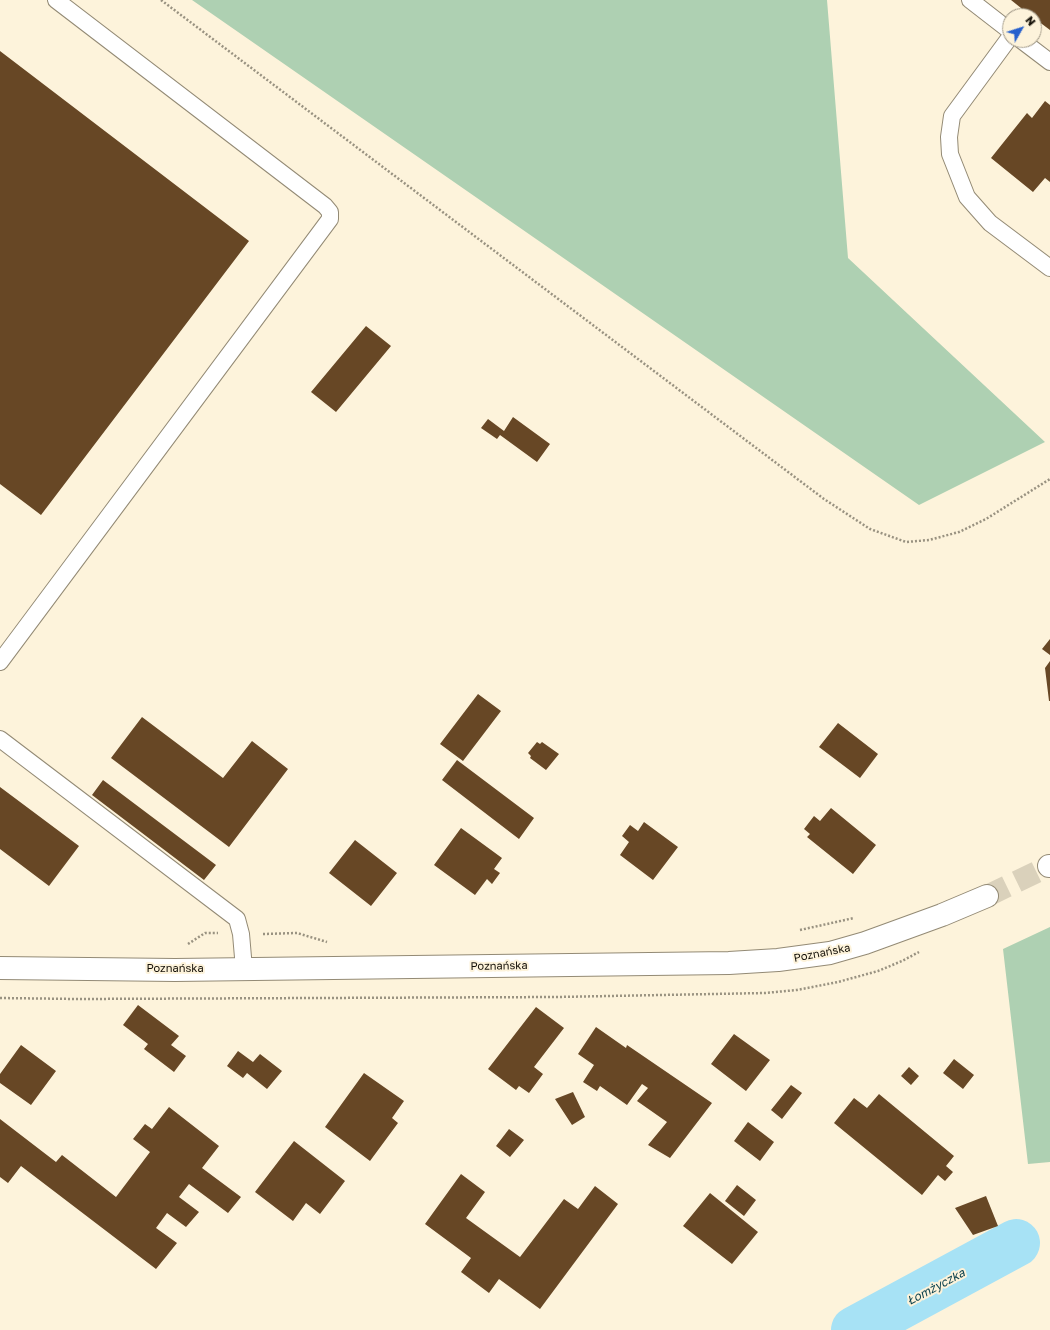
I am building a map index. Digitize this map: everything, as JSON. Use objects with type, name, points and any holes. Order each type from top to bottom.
[{"type":"street","name":"Poznańska","points":[[0,968],[244,969],[729,963],[778,960],[830,953],[865,943],[942,916],[987,896]]},
{"type":"lane","points":[[0,662],[330,219],[330,212],[325,206],[56,0]]},
{"type":"lane","points":[[970,0],[1002,26]]},
{"type":"lane","points":[[1002,48],[952,116],[949,136],[950,154],[966,197],[990,223],[1050,268]]},
{"type":"lane","points":[[1032,48],[1050,62]]},
{"type":"lane","points":[[0,740],[237,919],[241,934],[244,969]]},
{"type":"path","points":[[160,0],[824,499],[870,529],[906,542],[929,540],[959,532],[986,519],[1050,479]]},
{"type":"path","points":[[797,931],[860,917]]},
{"type":"path","points":[[187,944],[205,933],[297,933],[335,944]]},
{"type":"green space","points":[[192,0],[827,0],[848,258],[1045,442],[919,505]]},
{"type":"green space","points":[[1050,927],[1050,1162],[1028,1164],[1003,949]]},
{"type":"building","points":[[1011,0],[1050,0],[1050,30],[1042,24],[1042,8],[1021,8]]},
{"type":"building","points":[[0,51],[249,241],[41,515],[0,484]]},
{"type":"building","points":[[1045,101],[1050,105],[1050,182],[1045,178],[1033,192],[991,158],[1027,113],[1032,118]]},
{"type":"building","points":[[366,326],[391,346],[336,412],[311,392]]},
{"type":"building","points":[[513,417],[550,444],[537,462],[500,435],[497,439],[481,428],[488,419],[504,431]]},
{"type":"building","points":[[1050,639],[1050,655],[1042,649]]},
{"type":"building","points":[[1050,661],[1050,701],[1049,701],[1045,668]]},
{"type":"building","points":[[478,694],[501,711],[463,761],[440,744]]},
{"type":"building","points":[[142,717],[223,778],[252,741],[288,769],[229,847],[111,758]]},
{"type":"building","points":[[838,723],[878,754],[860,778],[819,747]]},
{"type":"building","points":[[537,742],[540,744],[542,742],[559,754],[546,770],[530,758],[531,756],[528,753]]},
{"type":"building","points":[[457,760],[534,818],[519,839],[442,780]]},
{"type":"building","points":[[103,780],[216,865],[204,880],[92,795]]},
{"type":"building","points":[[0,787],[79,846],[49,886],[0,849]]},
{"type":"building","points":[[831,808],[876,845],[853,874],[807,837],[810,834],[804,829],[814,816],[820,821]]},
{"type":"building","points":[[644,822],[678,847],[653,880],[620,855],[629,842],[622,836],[630,825],[638,831]]},
{"type":"building","points":[[461,828],[502,858],[494,869],[500,873],[492,884],[487,879],[475,895],[434,865]]},
{"type":"building","points":[[355,840],[397,873],[371,906],[329,873]]},
{"type":"building","points":[[138,1005],[179,1036],[171,1045],[186,1056],[174,1072],[144,1049],[148,1044],[123,1025]]},
{"type":"building","points":[[536,1007],[564,1028],[534,1067],[543,1074],[529,1093],[519,1086],[516,1090],[488,1069]]},
{"type":"building","points":[[596,1027],[626,1048],[627,1045],[712,1103],[670,1158],[648,1145],[667,1122],[637,1101],[648,1088],[642,1084],[627,1105],[600,1086],[597,1091],[583,1082],[594,1065],[578,1054]]},
{"type":"building","points":[[734,1034],[770,1060],[746,1091],[711,1064]]},
{"type":"building","points":[[21,1045],[56,1071],[31,1105],[0,1083],[0,1074]]},
{"type":"building","points":[[238,1051],[253,1062],[260,1054],[282,1071],[267,1089],[247,1073],[243,1078],[227,1066]]},
{"type":"building","points":[[954,1059],[974,1075],[963,1089],[943,1073]]},
{"type":"building","points":[[909,1067],[919,1076],[911,1085],[901,1076]]},
{"type":"building","points":[[364,1073],[404,1101],[392,1118],[398,1123],[370,1161],[325,1127]]},
{"type":"building","points":[[791,1085],[802,1093],[782,1119],[771,1110]]},
{"type":"building","points":[[573,1092],[585,1117],[572,1125],[555,1099]]},
{"type":"building","points":[[879,1094],[954,1156],[946,1166],[953,1172],[945,1181],[938,1175],[922,1195],[834,1123],[854,1098],[867,1108]]},
{"type":"building","points":[[169,1107],[219,1146],[202,1168],[241,1197],[228,1213],[189,1184],[179,1197],[199,1212],[186,1227],[167,1213],[156,1228],[177,1243],[156,1269],[21,1166],[8,1183],[0,1177],[0,1119],[56,1162],[62,1155],[116,1197],[150,1152],[133,1139],[145,1124],[152,1129]]},
{"type":"building","points":[[748,1122],[774,1142],[760,1161],[734,1141]]},
{"type":"building","points":[[509,1129],[524,1140],[510,1157],[496,1146]]},
{"type":"building","points":[[294,1141],[345,1181],[320,1214],[306,1203],[293,1221],[255,1192]]},
{"type":"building","points":[[461,1174],[485,1192],[466,1218],[520,1257],[564,1199],[578,1209],[595,1186],[618,1204],[540,1309],[499,1279],[489,1293],[461,1272],[471,1258],[425,1224]]},
{"type":"building","points":[[737,1185],[756,1200],[744,1216],[725,1201]]},
{"type":"building","points":[[710,1193],[758,1232],[732,1264],[683,1226]]},
{"type":"building","points":[[986,1196],[998,1226],[973,1235],[955,1208]]},
{"type":"waterway","name":"Łomżyczka","points":[[855,1330],[1016,1243]]},
{"type":"tunnel","points":[[987,896],[1049,866]]}]
